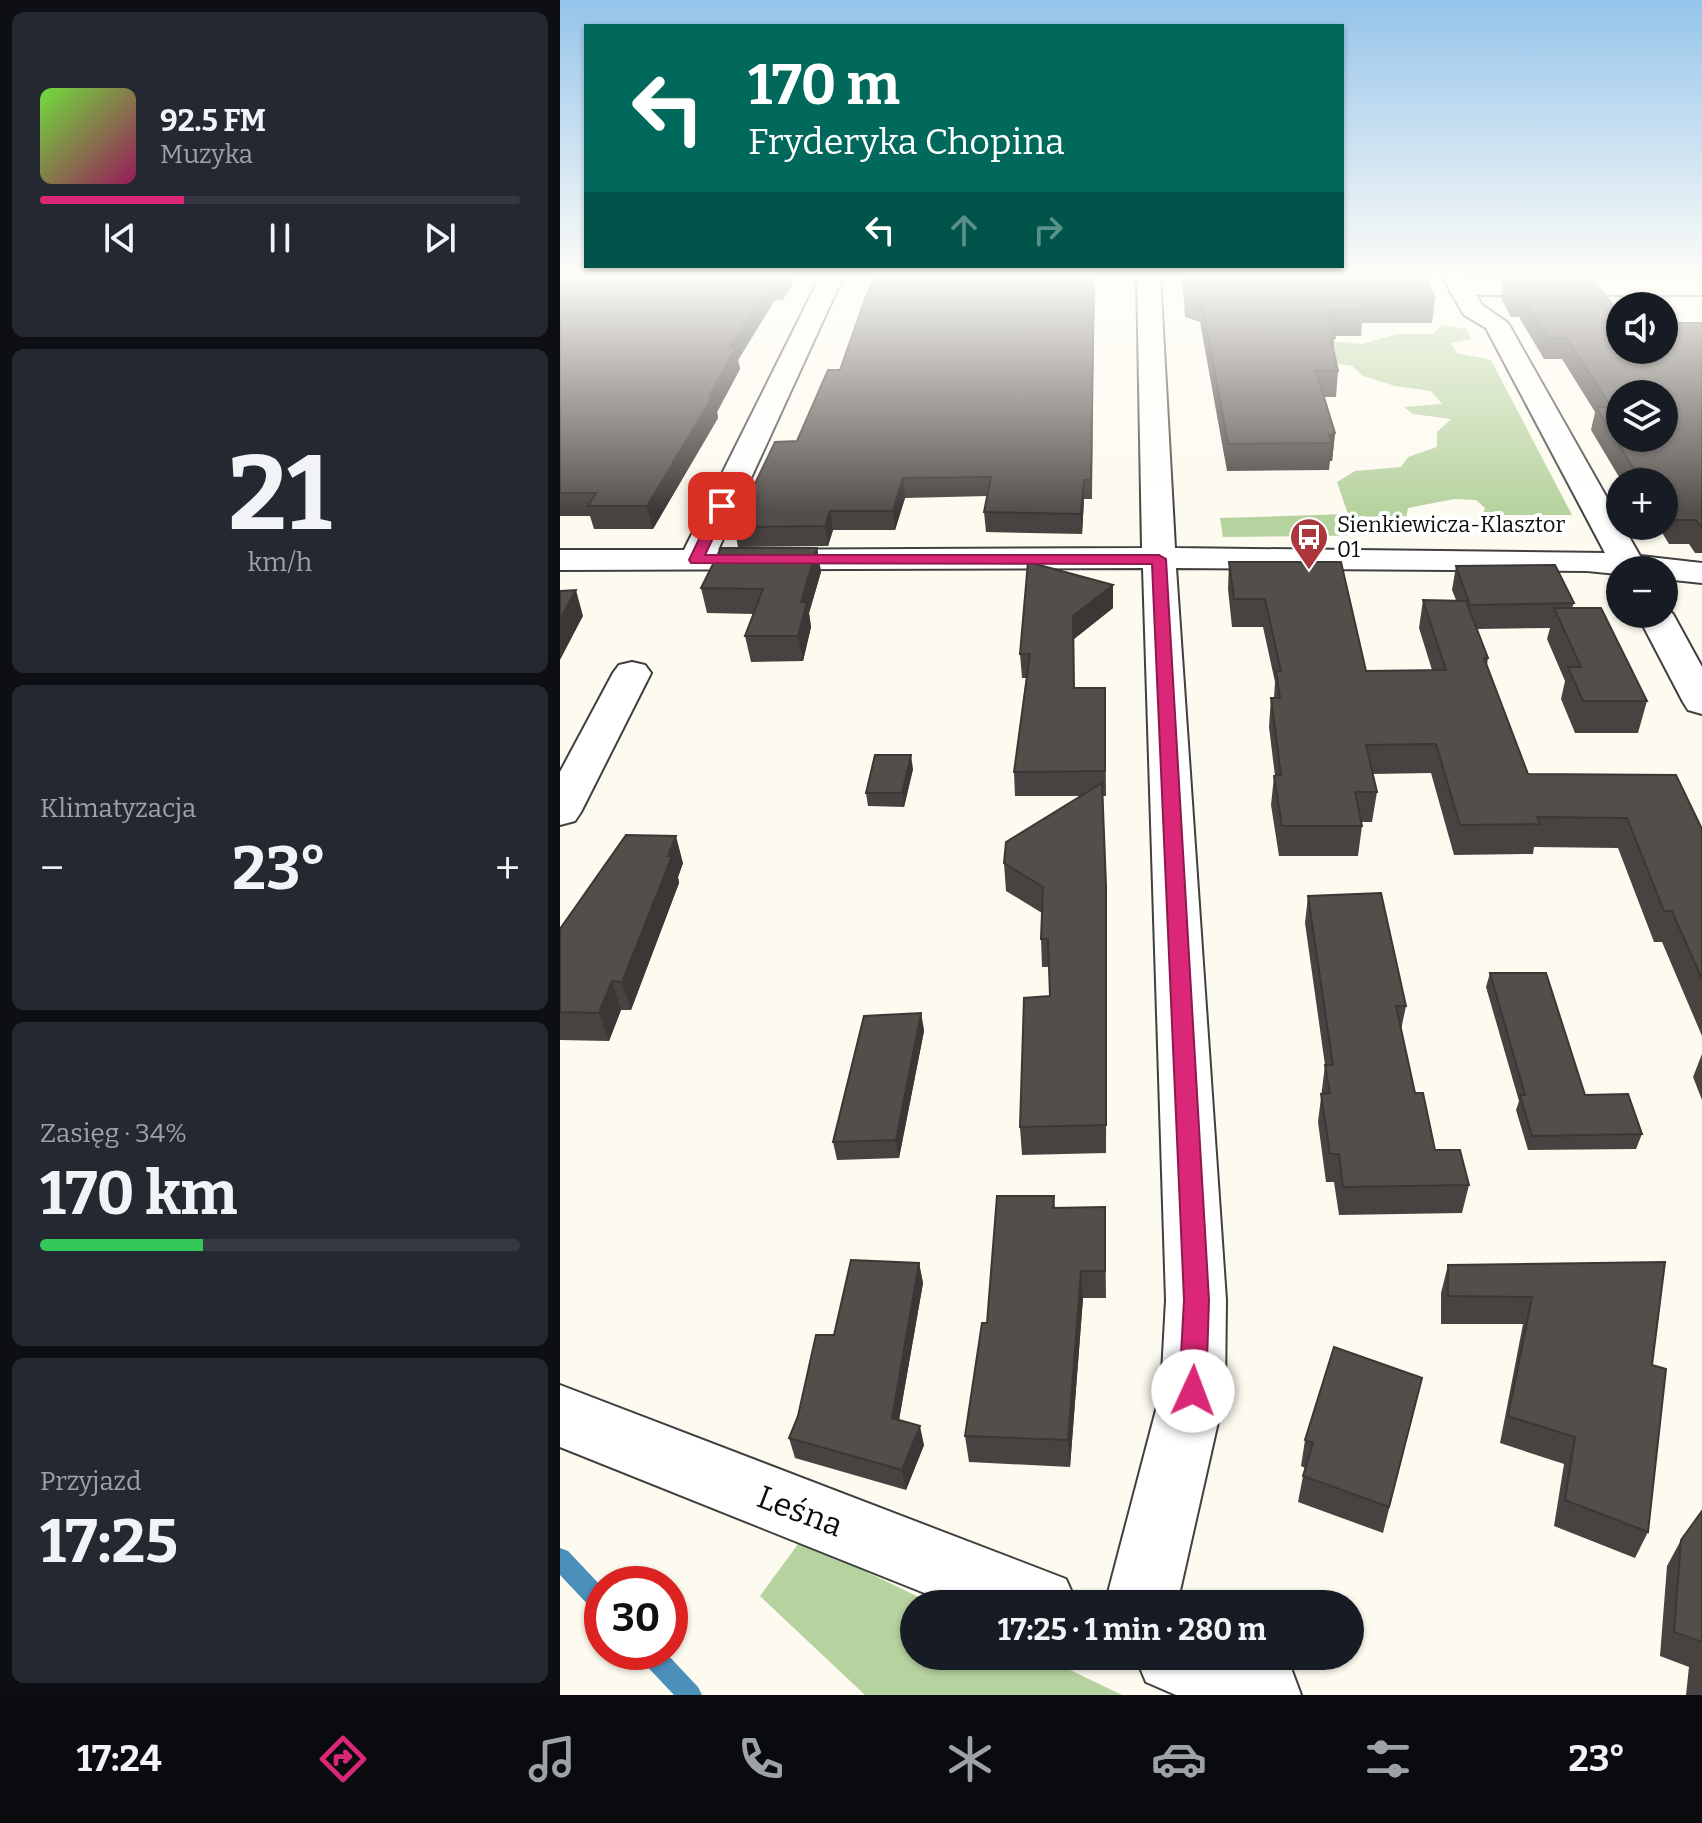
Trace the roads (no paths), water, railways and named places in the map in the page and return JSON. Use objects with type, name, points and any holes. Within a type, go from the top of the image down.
[{"type":"street","points":[[696,560],[794,354]]},
{"type":"street","points":[[1144,1590],[1193,1391],[1196,1300],[1152,354]]},
{"type":"street","points":[[1513,354],[1624,556]]},
{"type":"street","points":[[560,560],[1300,558],[1606,566]]},
{"type":"street","points":[[1678,571],[1702,573]]},
{"type":"street","points":[[1662,628],[1702,702]]},
{"type":"street","points":[[560,812],[632,673]]},
{"type":"street","name":"Leśna","points":[[560,1416],[1005,1590]]},
{"type":"street","points":[[1205,1670],[1264,1695]]},
{"type":"waterway","points":[[560,1559],[584,1584]]},
{"type":"waterway","points":[[666,1670],[690,1695]]},
{"type":"place","name":"Sienkiewicza-Klasztor 01","points":[[1309,571]]}]
